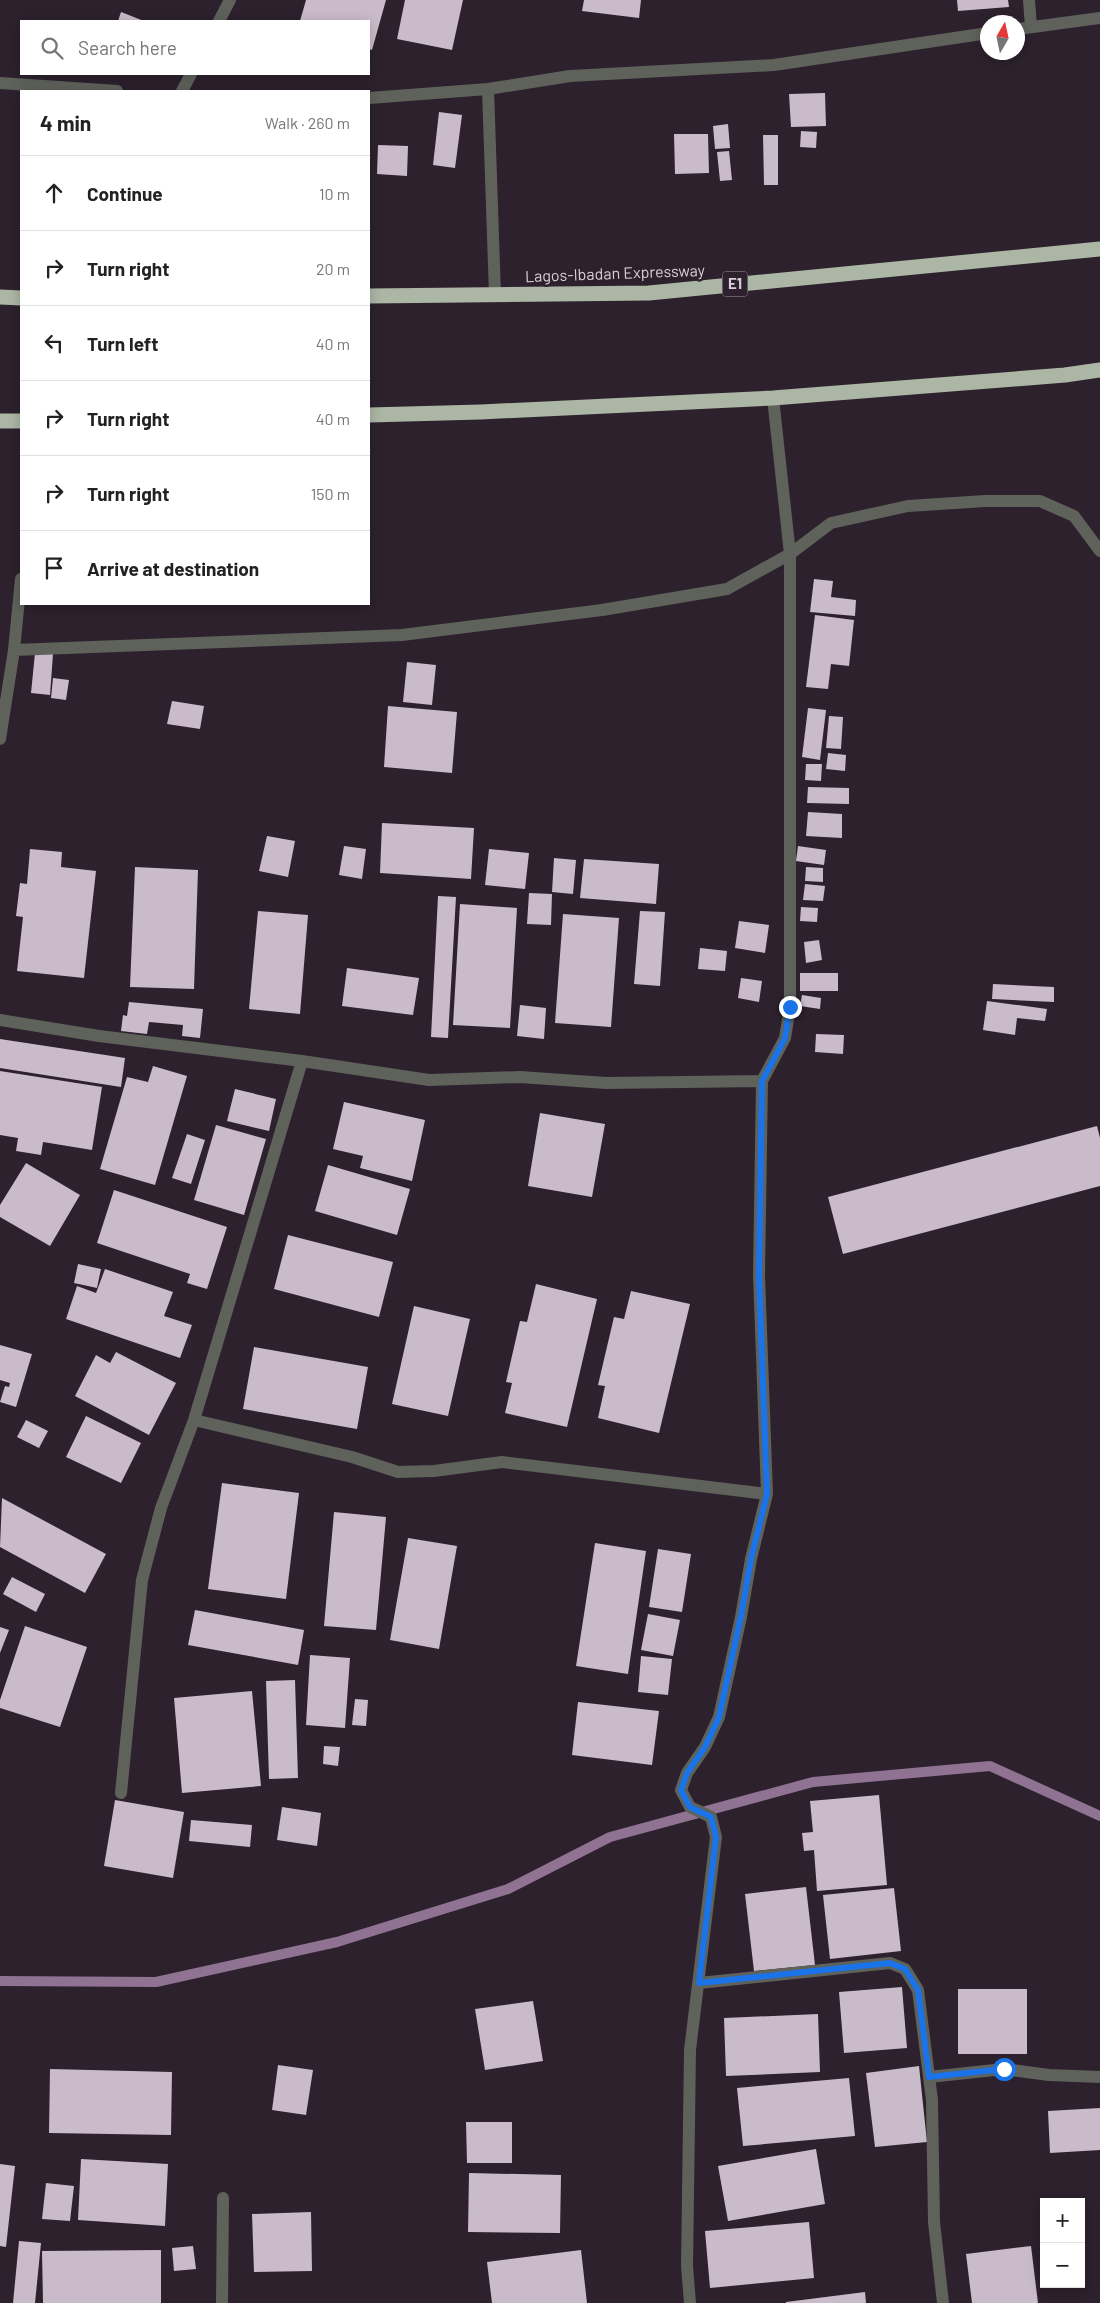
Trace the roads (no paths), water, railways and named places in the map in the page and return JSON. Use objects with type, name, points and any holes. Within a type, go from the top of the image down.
[{"type":"highway","name":"Lagos-Ibadan Expressway","points":[[370,296],[649,293],[1100,249]]},
{"type":"highway","points":[[0,298],[20,298]]},
{"type":"highway","points":[[370,415],[491,412],[773,398],[1065,375],[1100,370]]},
{"type":"highway","points":[[0,421],[20,421]]},
{"type":"street","points":[[220,20],[230,0]]},
{"type":"street","points":[[1029,0],[1031,27]]},
{"type":"street","points":[[1025,28],[1100,18]]},
{"type":"street","points":[[370,98],[488,89],[570,76],[774,65],[980,34]]},
{"type":"street","points":[[183,90],[191,75]]},
{"type":"street","points":[[0,83],[103,90]]},
{"type":"street","points":[[488,89],[495,295]]},
{"type":"street","points":[[690,2303],[687,2266],[690,2050],[716,1837],[711,1817],[690,1807],[681,1790],[687,1773],[705,1747],[719,1717],[741,1616],[751,1559],[767,1494],[759,1275],[762,1081],[785,1038],[790,1007],[790,554],[773,398]]},
{"type":"street","points":[[14,650],[402,635],[602,610],[727,589],[790,554],[831,523],[908,506],[985,501],[1040,501],[1074,516],[1100,551]]},
{"type":"street","points":[[0,739],[14,650],[20,589]]},
{"type":"street","points":[[0,1020],[99,1036],[302,1061],[429,1080],[520,1077],[606,1082],[762,1081]]},
{"type":"street","points":[[121,1793],[142,1580],[161,1508],[194,1420],[302,1061]]},
{"type":"street","points":[[194,1420],[352,1458],[398,1472],[434,1471],[502,1462],[767,1494]]},
{"type":"street","points":[[699,1983],[890,1963],[905,1969],[918,1990],[932,2100],[934,2222],[943,2303]]},
{"type":"street","points":[[929,2077],[1004,2069],[1049,2075],[1100,2077]]},
{"type":"street","points":[[222,2303],[223,2198]]},
{"type":"waterway","points":[[0,1981],[156,1982],[337,1942],[508,1889],[610,1837],[813,1782],[990,1766],[1100,1816]]}]
